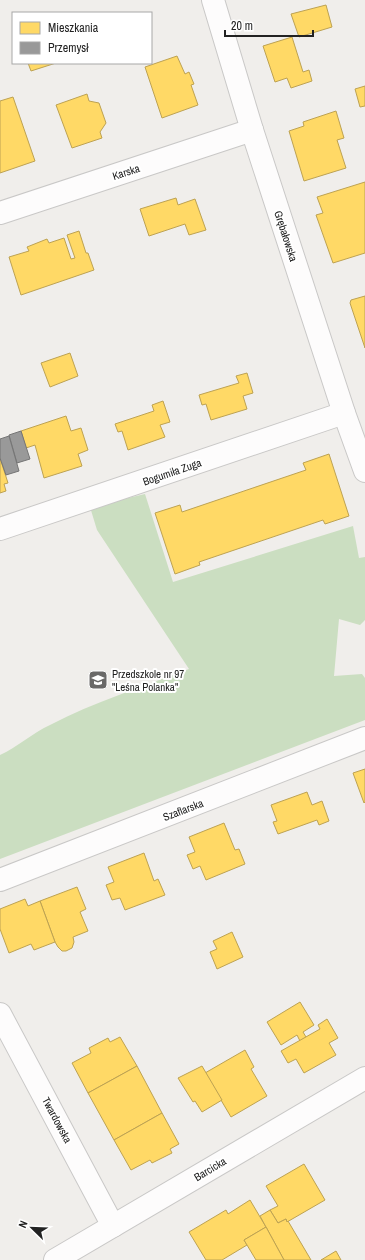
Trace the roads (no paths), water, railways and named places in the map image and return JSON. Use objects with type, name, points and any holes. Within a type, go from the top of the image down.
[{"type":"street","name":"Grębałowska","points":[[213,0],[252,130],[344,413],[365,471]]},
{"type":"street","name":"Karska","points":[[0,213],[252,130]]},
{"type":"street","name":"Bogumiła Zuga","points":[[0,529],[344,413]]},
{"type":"street","name":"Szaflarska","points":[[0,880],[365,738]]},
{"type":"street","name":"Twardowska","points":[[0,1014],[113,1226]]},
{"type":"street","name":"Barcicka","points":[[55,1260],[365,1078]]},
{"type":"place","name":"Przedszkole nr 97 \"Leśna Polanka\"","points":[[98,680]]}]
